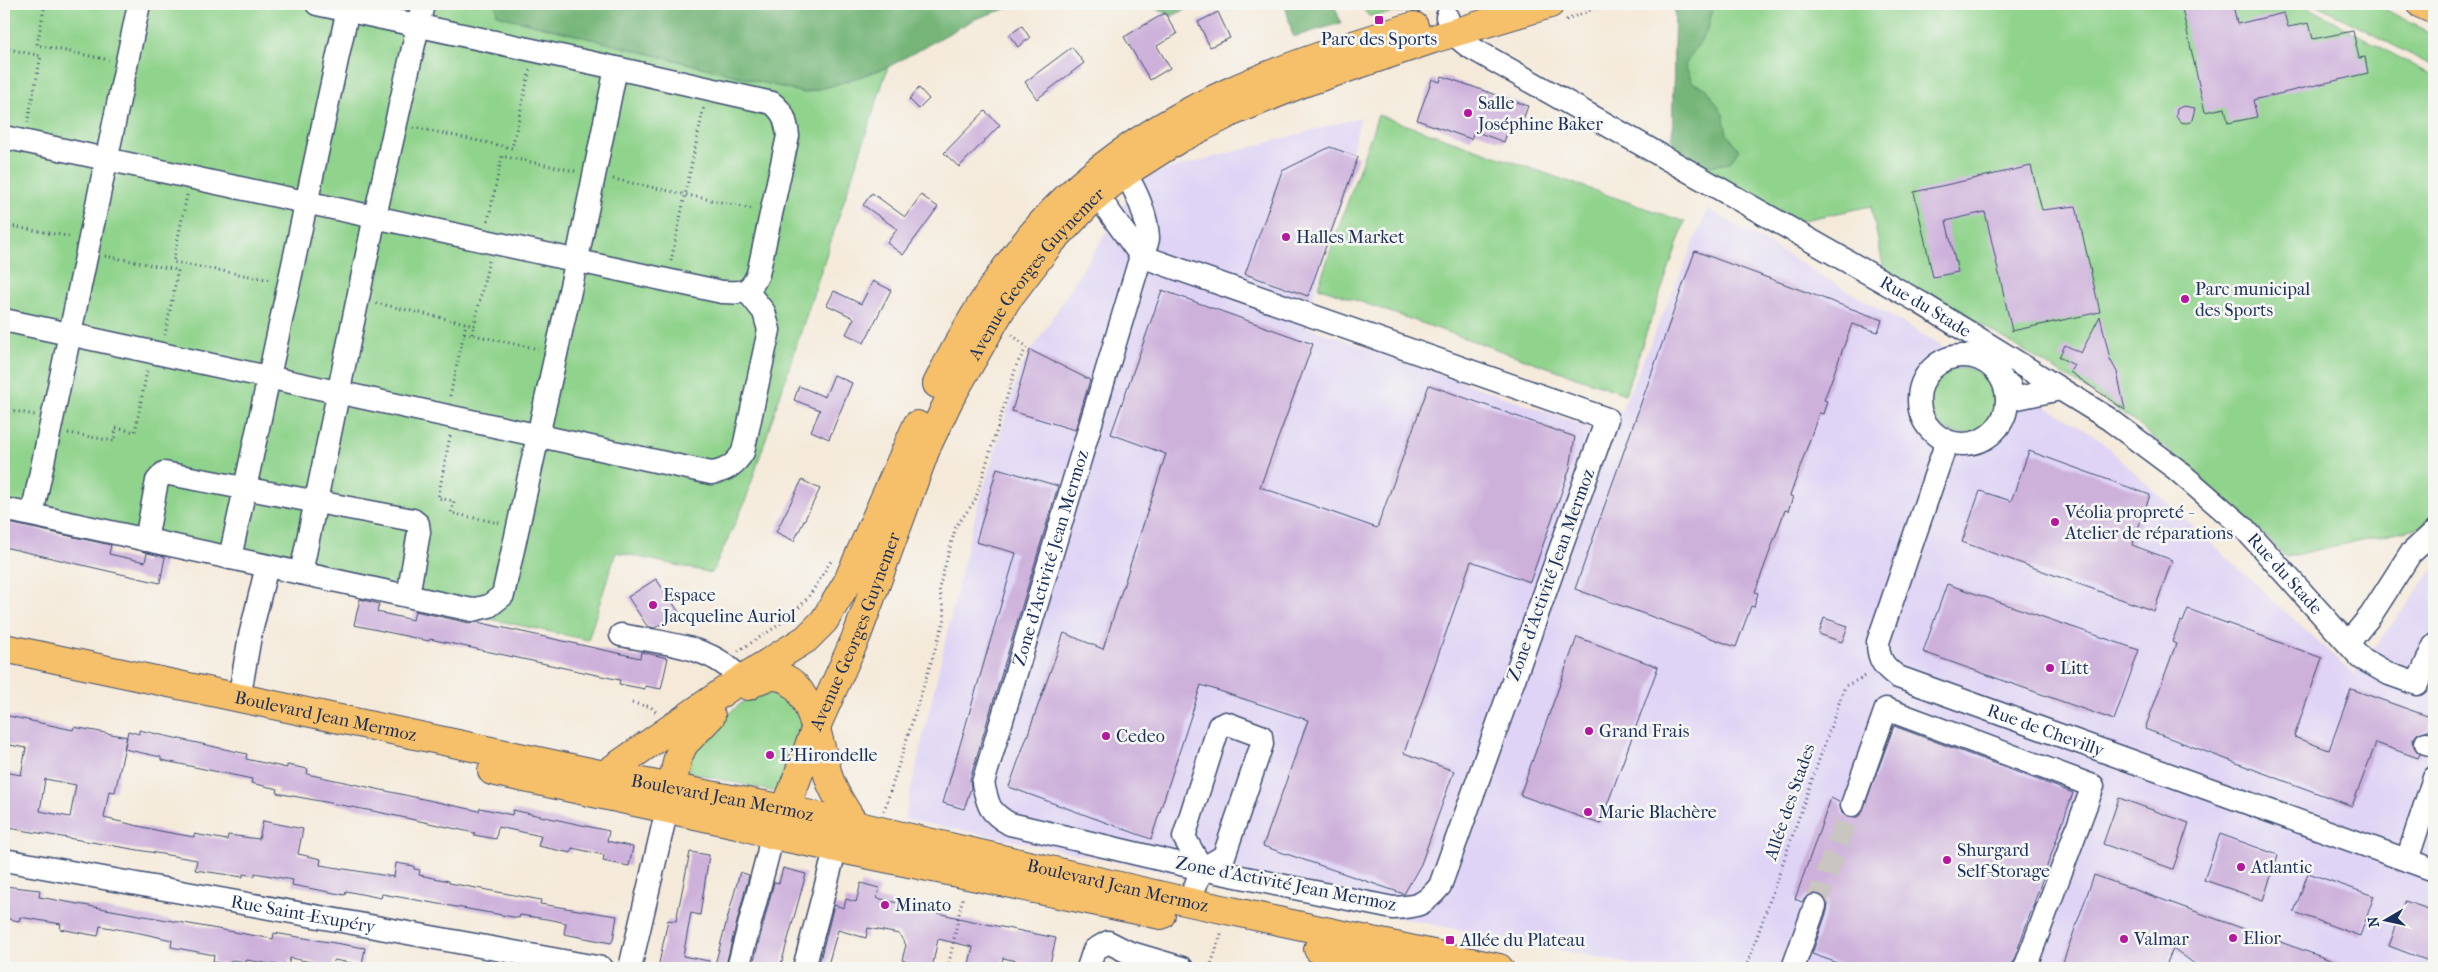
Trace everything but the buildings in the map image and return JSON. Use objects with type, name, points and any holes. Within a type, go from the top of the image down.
[{"type":"main road","name":"Avenue Georges Guynemer","points":[[777,822],[816,727],[857,635],[927,446],[948,400],[1006,301],[1051,242],[1097,195],[1126,173],[1177,140],[1262,99],[1450,25],[1486,4]]},
{"type":"main road","points":[[1126,173],[1138,150],[1172,129],[1204,102],[1340,48],[1450,25],[1516,4]]},
{"type":"main road","name":"Avenue Georges Guynemer","points":[[1450,25],[1550,4]]},
{"type":"main road","points":[[2421,4],[2434,10]]},
{"type":"main road","name":"Avenue Georges Guynemer","points":[[604,775],[737,681],[806,639],[824,621],[838,601],[922,414],[960,338],[1003,272],[1032,235],[1065,199],[1102,168],[1204,102]]},
{"type":"main road","points":[[1065,199],[1097,195]]},
{"type":"main road","name":"Boulevard Jean Mermoz","points":[[4,648],[604,775],[737,824],[777,822],[867,828],[1189,902],[1499,968]]},
{"type":"main road","name":"Boulevard Jean Mermoz","points":[[4,666],[669,798],[777,822],[836,847],[1409,968]]},
{"type":"main road","points":[[669,798],[684,744],[737,681],[773,676],[787,678],[800,691],[816,727],[830,781],[867,828]]},
{"type":"street","points":[[32,515],[140,4]]},
{"type":"street","points":[[13,139],[577,259],[722,292],[738,293],[747,290],[753,285],[758,274],[788,136],[781,109],[772,102],[418,26],[348,7],[316,4]]},
{"type":"street","points":[[301,573],[375,216],[423,4]]},
{"type":"street","points":[[230,558],[348,7]]},
{"type":"street","name":"Rue du Stade","points":[[1450,25],[1468,46],[1964,328],[2109,419],[2152,451],[2244,528],[2354,650],[2389,674],[2417,684],[2434,646]]},
{"type":"street","points":[[4,509],[472,610],[480,610],[496,602],[503,595],[577,259],[616,68]]},
{"type":"street","name":"Zone d'Activité Jean Mermoz","points":[[1126,173],[1146,223],[1148,240],[1141,256],[983,783],[986,799],[994,815],[1010,824],[1202,869],[1393,908],[1414,907],[1428,900],[1440,886],[1607,419],[1141,256]]},
{"type":"street","points":[[1097,195],[1141,256]]},
{"type":"street","points":[[4,320],[268,379],[711,473],[729,468],[743,452],[769,330],[764,312],[747,290]]},
{"type":"street","points":[[1947,358],[1964,328]]},
{"type":"street","points":[[2008,400],[2006,386],[1999,373],[1989,363],[1976,356],[1961,355],[1947,358],[1936,364],[1926,374],[1918,399],[1920,412],[1926,424],[1935,434],[1946,441],[1968,444],[1988,437],[2003,421],[2008,400],[2013,360]]},
{"type":"street","points":[[2008,400],[2060,389]]},
{"type":"street","points":[[1852,805],[1886,709],[1891,672],[1878,656],[1878,642],[1946,441]]},
{"type":"street","points":[[146,540],[157,482],[164,473],[413,520],[418,524],[419,532],[408,596]]},
{"type":"street","points":[[2354,650],[2371,615],[2410,554],[2434,532]]},
{"type":"street","points":[[239,698],[250,636],[267,566]]},
{"type":"street","points":[[621,636],[696,651],[737,681]]},
{"type":"street","name":"Rue de Chevilly","points":[[1891,672],[2434,870]]},
{"type":"street","points":[[1886,709],[2093,786],[2025,968]]},
{"type":"street","points":[[1189,902],[1202,869],[1224,856],[1262,744],[1261,736],[1226,723],[1219,726],[1184,837],[1202,869]]},
{"type":"street","points":[[2407,860],[2434,778]]},
{"type":"street","points":[[630,968],[669,798]]},
{"type":"street","points":[[738,968],[777,822]]},
{"type":"street","points":[[804,968],[836,847]]},
{"type":"street","name":"Rue Saint-Exupéry","points":[[4,860],[602,968]]},
{"type":"street","points":[[1794,968],[1815,906]]},
{"type":"street","points":[[1088,968],[1094,950],[1108,942],[1128,952],[1182,968]]},
{"type":"path","points":[[35,55],[45,4]]},
{"type":"path","points":[[37,45],[127,63]]},
{"type":"path","points":[[4,185],[13,139],[43,47]]},
{"type":"path","points":[[4,48],[41,56]]},
{"type":"path","points":[[510,157],[534,50]]},
{"type":"path","points":[[667,279],[707,88]]},
{"type":"path","points":[[396,124],[512,148]]},
{"type":"path","points":[[502,156],[504,147]]},
{"type":"path","points":[[171,268],[190,177]]},
{"type":"path","points":[[4,225],[178,270]]},
{"type":"path","points":[[472,334],[493,242]]},
{"type":"path","points":[[173,262],[289,284]]},
{"type":"path","points":[[4,408],[114,442],[116,428],[136,432],[180,263]]},
{"type":"path","points":[[358,299],[474,325]]},
{"type":"path","points":[[466,323],[438,498],[454,502],[451,513],[518,528]]},
{"type":"path","points":[[867,828],[945,618],[939,588],[956,526],[975,501],[1017,364],[1027,347],[1006,330]]},
{"type":"path","points":[[464,333],[556,353]]},
{"type":"path","points":[[737,681],[788,619],[805,602],[832,559]]},
{"type":"path","name":"Allée des Stades","points":[[1746,968],[1845,686],[1891,672]]},
{"type":"path","points":[[632,703],[651,707],[658,714]]},
{"type":"path","points":[[948,968],[967,876]]},
{"type":"path","points":[[1210,968],[1222,928]]},
{"type":"shaded area","points":[[1361,117],[1305,326],[1611,435],[1708,209],[2093,434],[2354,675],[2434,568],[2434,968],[1650,968],[904,819],[971,530],[1020,369],[1141,177]]},
{"type":"green space","points":[[4,4],[496,4],[497,15],[804,93],[888,67],[745,502],[712,573],[616,552],[588,640],[290,576],[254,577],[251,570],[4,513]]},
{"type":"green space","points":[[496,4],[1020,4],[975,19],[888,67],[804,93],[497,15]]},
{"type":"green space","points":[[1152,4],[1230,4],[1231,9],[1191,7],[1172,16],[1150,6]]},
{"type":"green space","points":[[1285,4],[1334,4],[1341,23],[1293,37]]},
{"type":"green space","points":[[1359,4],[1433,4],[1408,11],[1369,16]]},
{"type":"green space","name":"Parc municipal des Sports","points":[[1675,4],[2303,4],[2434,77],[2434,524],[2286,557],[2243,515],[2133,420],[2090,391],[1987,328],[1884,270],[1871,206],[1799,221],[1672,151]]},
{"type":"green space","points":[[1675,4],[1714,4],[1708,29],[1685,65],[1692,82],[1707,89],[1723,114],[1727,134],[1739,150],[1729,163],[1702,167],[1672,151]]},
{"type":"green space","points":[[2316,4],[2375,4],[2434,35],[2434,67]]},
{"type":"green space","points":[[1378,115],[1685,222],[1625,394],[1318,287]]},
{"type":"green space","points":[[1968,368],[1986,377],[1993,388],[1995,401],[1993,414],[1986,425],[1975,432],[1956,434],[1938,425],[1931,414],[1929,395],[1938,377],[1949,370]]},
{"type":"green space","points":[[784,689],[801,712],[802,732],[793,767],[782,786],[776,792],[688,772],[693,744],[757,690]]},
{"type":"tunnel","points":[[1815,906],[1852,805]]},
{"type":"place","name":"Parc des Sports","points":[[1379,20]]},
{"type":"place","name":"Salle Joséphine Baker","points":[[1468,113]]},
{"type":"place","name":"Halles Market","points":[[1286,237]]},
{"type":"place","name":"Parc municipal des Sports","points":[[2185,299]]},
{"type":"place","name":"Véolia propreté - Atelier de réparations","points":[[2055,522]]},
{"type":"place","name":"Espace Jacqueline Auriol","points":[[653,605]]},
{"type":"place","name":"Litt","points":[[2050,668]]},
{"type":"place","name":"Grand Frais","points":[[1589,731]]},
{"type":"place","name":"Cedeo","points":[[1106,736]]},
{"type":"place","name":"L'Hirondelle","points":[[770,755]]},
{"type":"place","name":"Marie Blachère","points":[[1588,812]]},
{"type":"place","name":"Shurgard Self-Storage","points":[[1947,860]]},
{"type":"place","name":"Atlantic","points":[[2241,867]]},
{"type":"place","name":"Minato","points":[[885,905]]},
{"type":"place","name":"Elior","points":[[2233,938]]},
{"type":"place","name":"Valmar","points":[[2124,939]]},
{"type":"place","name":"Allée du Plateau","points":[[1450,940]]}]
